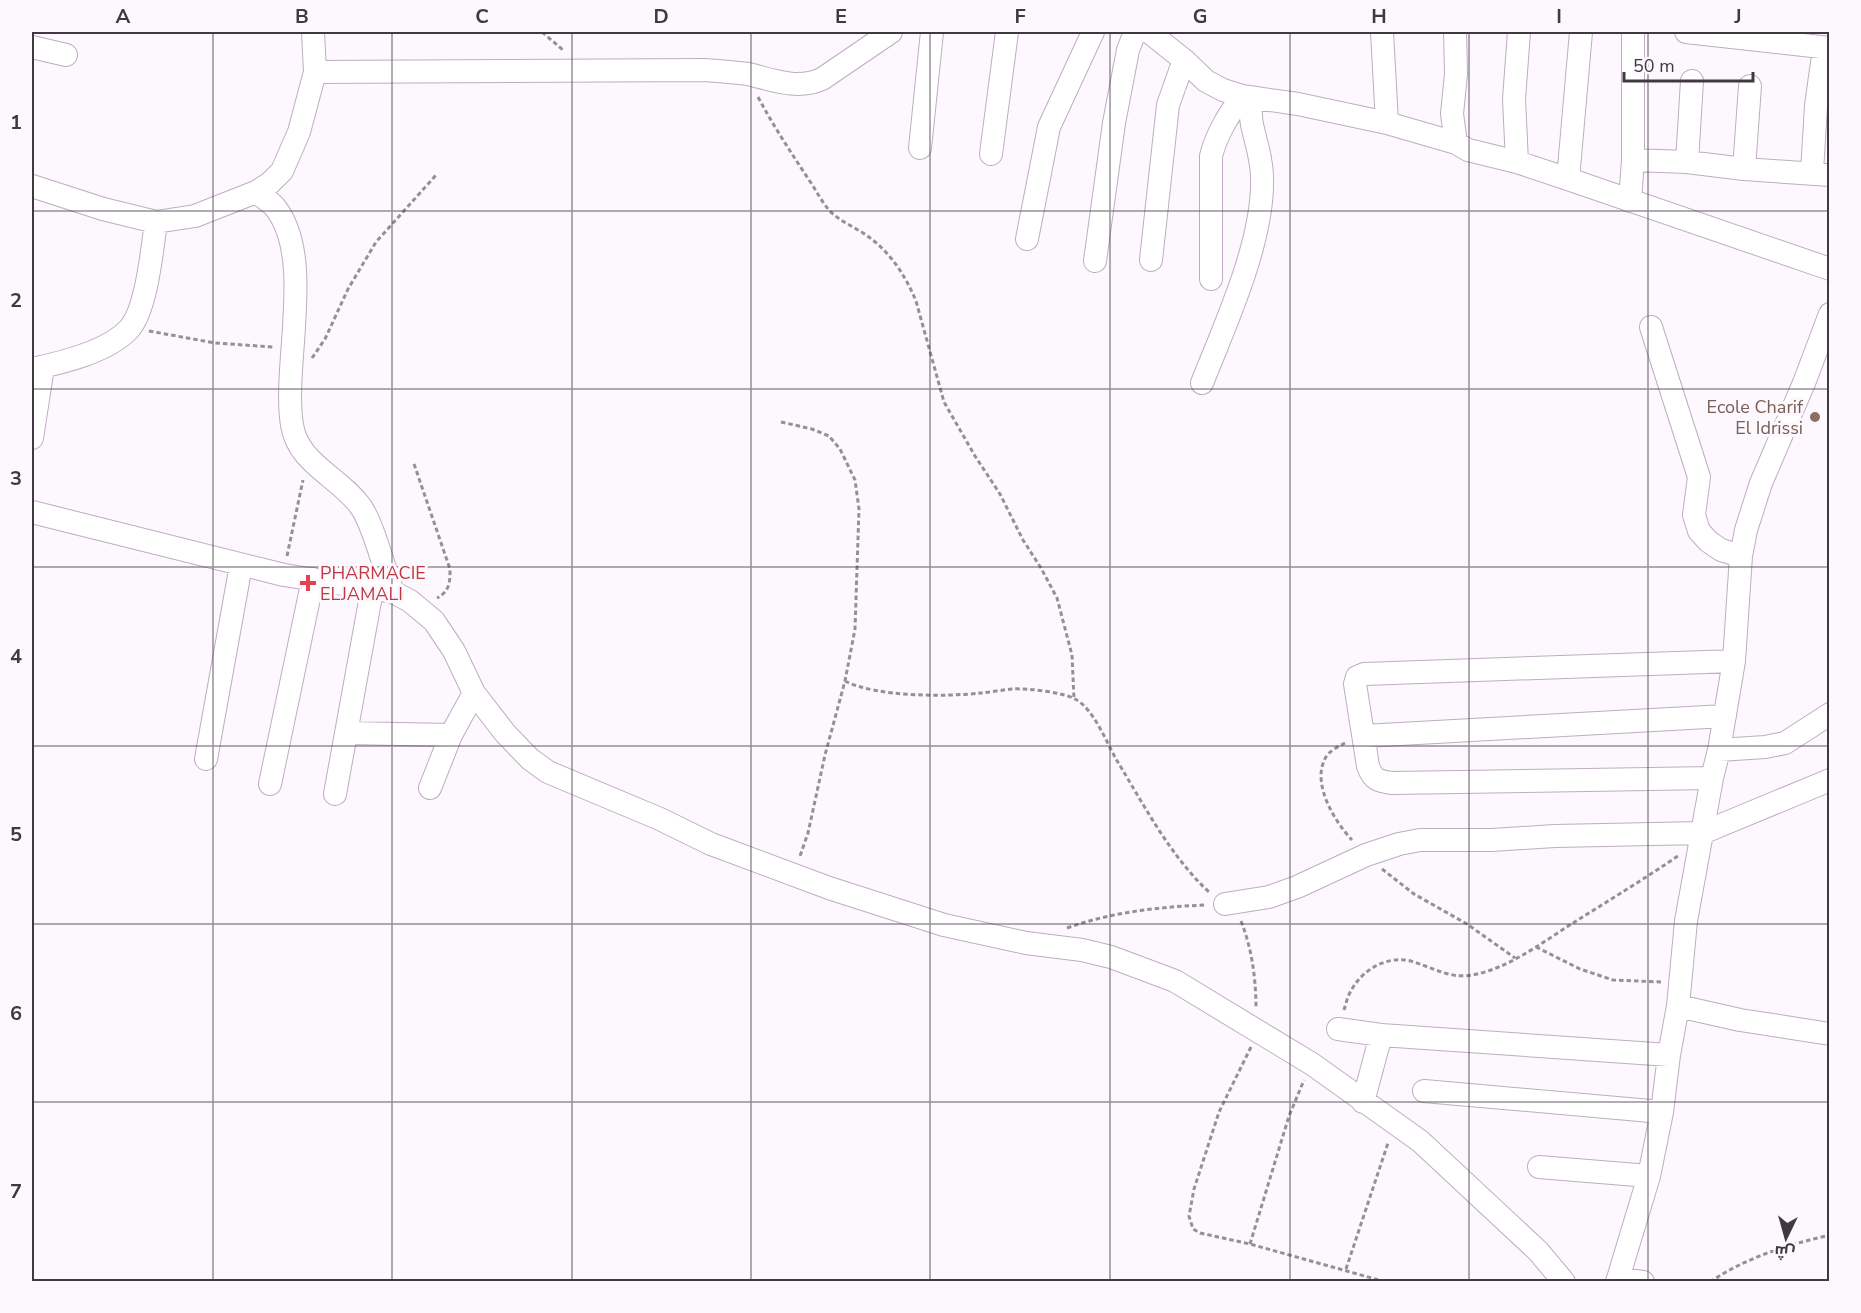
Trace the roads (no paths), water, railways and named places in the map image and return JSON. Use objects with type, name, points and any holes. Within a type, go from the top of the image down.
[{"type":"street","points":[[32,186],[103,209],[156,222],[195,216],[256,192],[282,171],[299,132],[315,72],[313,32]]},
{"type":"street","points":[[315,72],[705,70],[745,74],[797,86],[810,85],[822,79],[891,32]]},
{"type":"street","points":[[920,148],[932,32]]},
{"type":"street","points":[[991,154],[1006,32]]},
{"type":"street","points":[[1027,239],[1049,127],[1093,32]]},
{"type":"street","points":[[1095,261],[1114,123],[1128,50],[1136,32]]},
{"type":"street","points":[[1149,32],[1206,81],[1223,90],[1246,97],[1298,104],[1386,123],[1456,143],[1468,150],[1568,178],[1830,269]]},
{"type":"street","points":[[1382,32],[1386,123]]},
{"type":"street","points":[[1455,32],[1452,114],[1456,143]]},
{"type":"street","points":[[1517,162],[1514,99],[1519,32]]},
{"type":"street","points":[[1568,178],[1581,32]]},
{"type":"street","points":[[1630,201],[1633,160],[1634,32]]},
{"type":"street","points":[[1633,160],[1821,173],[1815,106],[1827,48],[1686,32]]},
{"type":"street","points":[[32,46],[66,55]]},
{"type":"street","points":[[1151,260],[1168,105],[1184,60]]},
{"type":"street","points":[[1687,162],[1692,81]]},
{"type":"street","points":[[1744,169],[1750,86]]},
{"type":"street","points":[[1210,279],[1211,156],[1216,137],[1224,121],[1246,97]]},
{"type":"street","points":[[1202,383],[1236,296],[1258,225],[1263,180],[1261,153],[1252,127],[1246,97]]},
{"type":"street","points":[[256,192],[273,205],[285,225],[292,251],[296,295],[289,407],[296,442],[308,458],[352,495],[363,509],[383,591],[346,733],[335,794]]},
{"type":"street","points":[[32,438],[38,368],[117,340],[130,328],[137,316],[143,296],[156,222]]},
{"type":"street","points":[[1643,1281],[1617,1280],[1648,1176],[1662,1112],[1678,1006],[1686,921],[1734,661],[1741,556],[1746,530],[1761,483],[1804,383],[1830,314]]},
{"type":"street","points":[[1651,327],[1699,477],[1694,515],[1699,531],[1721,550],[1741,556]]},
{"type":"street","points":[[32,513],[284,575],[383,591],[419,607],[434,621],[454,651],[474,693],[505,733],[530,759],[570,783],[605,795],[711,844],[829,888],[944,925],[1026,943],[1082,950],[1148,969],[1185,986],[1312,1064],[1420,1141],[1538,1251],[1564,1281]]},
{"type":"street","points":[[206,759],[241,565]]},
{"type":"street","points":[[270,784],[313,579]]},
{"type":"street","points":[[1712,778],[1392,783],[1377,781],[1371,776],[1355,684],[1357,677],[1364,674],[1734,661]]},
{"type":"street","points":[[430,788],[451,735],[474,693]]},
{"type":"street","points":[[1719,750],[1765,747],[1785,743],[1830,714]]},
{"type":"street","points":[[1364,736],[1725,716]]},
{"type":"street","points":[[346,733],[451,735]]},
{"type":"street","points":[[1225,904],[1269,897],[1298,887],[1366,855],[1420,840],[1492,840],[1555,836],[1702,837],[1830,780]]},
{"type":"street","points":[[1678,1006],[1740,1020],[1830,1034]]},
{"type":"street","points":[[1338,1029],[1381,1035],[1669,1055]]},
{"type":"street","points":[[1363,1102],[1381,1035]]},
{"type":"street","points":[[1424,1091],[1662,1112]]},
{"type":"street","points":[[1539,1167],[1648,1176]]},
{"type":"place","name":"Ecole Charif El Idrissi","points":[[1815,417]]},
{"type":"place","name":"PHARMACIE ELJAMALI","points":[[308,583]]}]
